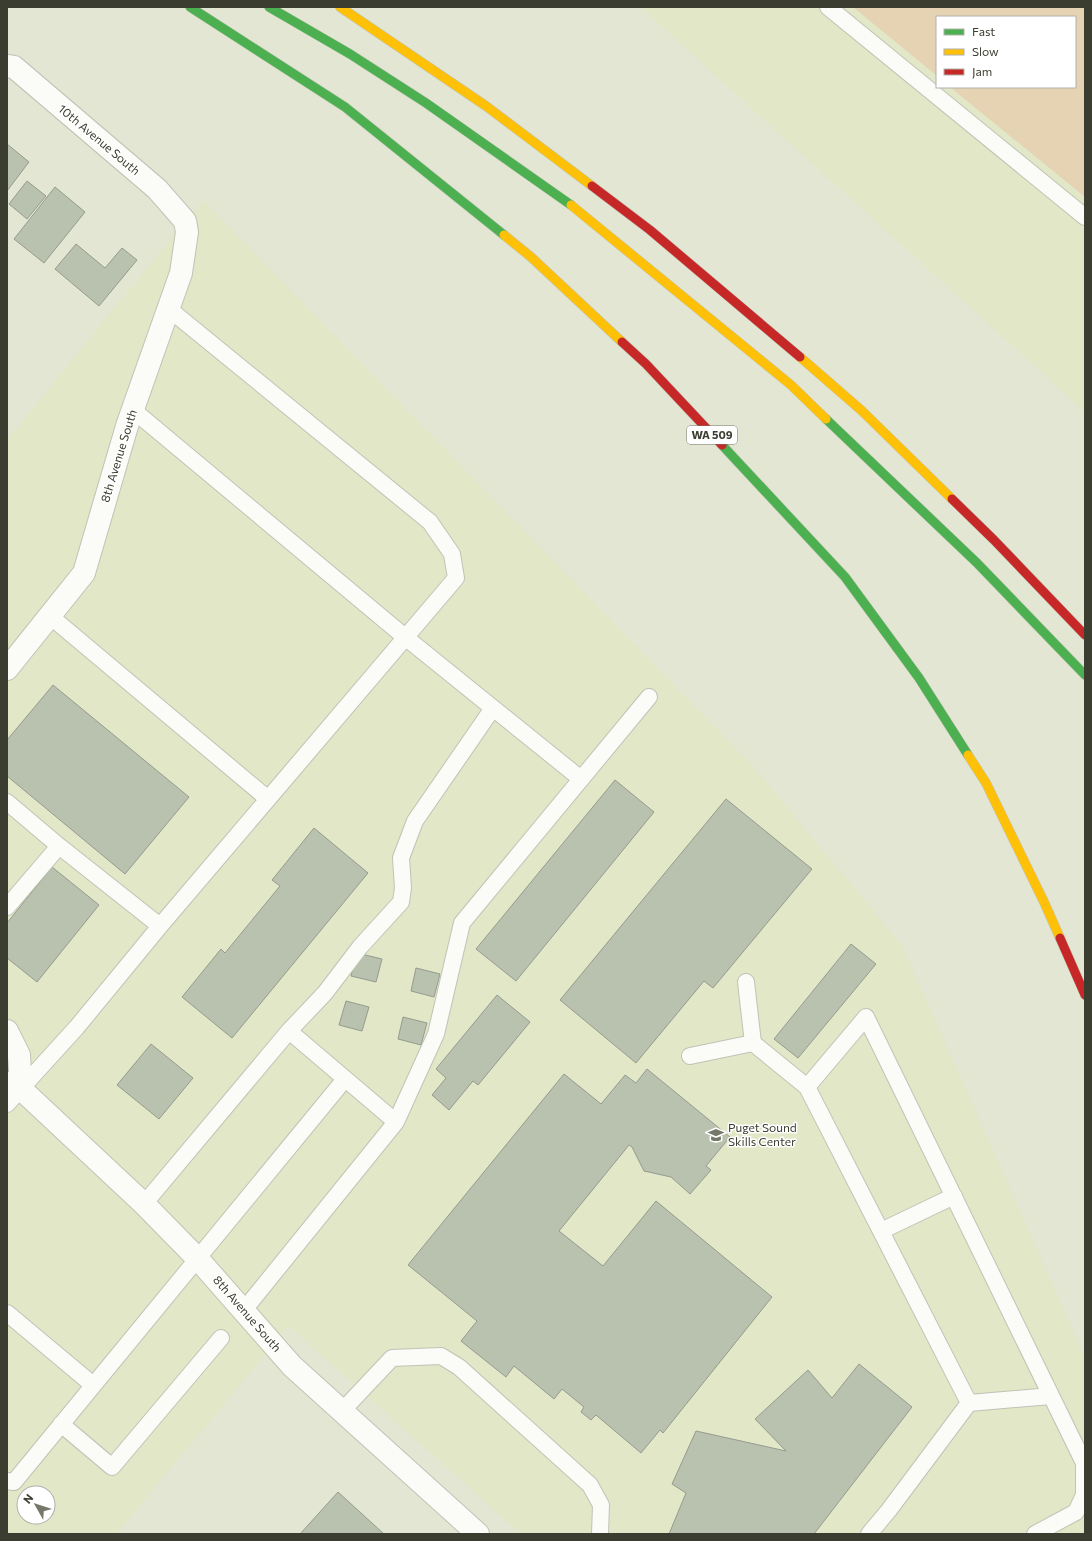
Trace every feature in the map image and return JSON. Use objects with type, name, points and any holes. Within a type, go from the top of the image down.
[{"type":"highway","name":"WA 509","points":[[190,7],[345,107],[531,257],[646,364],[844,577],[919,678],[986,783],[1044,902],[1085,995]]},
{"type":"highway","points":[[269,7],[350,54],[426,103],[574,207],[791,385],[977,563],[1085,675]]},
{"type":"highway","points":[[340,7],[486,106],[650,230],[720,288],[866,415],[994,540],[1085,635]]},
{"type":"street","name":"10th Avenue South","points":[[7,66],[14,68],[157,189],[185,222]]},
{"type":"street","name":"8th Avenue South","points":[[7,669],[84,573],[133,410],[181,273],[187,232],[185,222]]},
{"type":"street","points":[[7,1031],[19,1055],[12,1092]]},
{"type":"street","name":"8th Avenue South","points":[[12,1092],[144,1204],[198,1259],[292,1366],[478,1534]]},
{"type":"lane","points":[[828,7],[1085,217]]},
{"type":"lane","points":[[12,1092],[77,1027],[160,926],[456,578],[452,554],[430,522],[169,309]]},
{"type":"lane","points":[[133,410],[405,637],[581,779]]},
{"type":"lane","points":[[50,616],[268,799]]},
{"type":"lane","points":[[244,1310],[396,1122],[436,1034],[462,923],[649,697]]},
{"type":"lane","points":[[144,1204],[289,1032],[325,993],[360,947],[401,902],[403,888],[401,858],[414,821],[493,708]]},
{"type":"lane","points":[[7,802],[59,846],[160,926]]},
{"type":"lane","points":[[7,907],[59,846]]},
{"type":"lane","points":[[746,982],[753,1043],[807,1087],[969,1403]]},
{"type":"lane","points":[[807,1087],[866,1018],[1084,1463],[1084,1495],[1076,1512],[1035,1534]]},
{"type":"lane","points":[[289,1032],[396,1122]]},
{"type":"lane","points":[[690,1056],[753,1043]]},
{"type":"lane","points":[[7,1482],[14,1482],[345,1079]]},
{"type":"lane","points":[[881,1231],[954,1196]]},
{"type":"lane","points":[[7,1313],[94,1385]]},
{"type":"lane","points":[[61,1424],[112,1468],[221,1338]]},
{"type":"lane","points":[[342,1411],[392,1358],[441,1356],[459,1367],[590,1485],[601,1505],[600,1534]]},
{"type":"lane","points":[[869,1534],[969,1403],[1051,1396]]},
{"type":"shaded area","points":[[640,7],[1085,7],[1085,412]]},
{"type":"shaded area","points":[[853,7],[1085,7],[1085,197],[951,88],[1076,88],[1076,16],[936,16],[936,75]]},
{"type":"shaded area","points":[[204,201],[752,765],[902,945],[1085,1357],[1085,1534],[521,1534],[289,1326],[116,1534],[7,1534],[7,440],[185,221]]},
{"type":"building","points":[[7,144],[29,162],[7,191]]},
{"type":"building","points":[[27,181],[46,196],[27,219],[9,204]]},
{"type":"building","points":[[55,187],[85,212],[44,263],[14,239]]},
{"type":"building","points":[[76,244],[105,268],[122,248],[137,260],[99,306],[55,269]]},
{"type":"building","points":[[53,685],[189,797],[125,874],[7,776],[7,740]]},
{"type":"building","points":[[615,780],[654,812],[516,981],[476,949]]},
{"type":"building","points":[[726,799],[812,869],[713,988],[704,981],[636,1063],[560,1000]]},
{"type":"building","points":[[314,828],[368,873],[232,1038],[182,997],[221,949],[225,953],[280,886],[272,880]]},
{"type":"building","points":[[52,867],[99,905],[37,982],[7,958],[7,923]]},
{"type":"building","points":[[851,944],[876,964],[798,1058],[774,1039]]},
{"type":"building","points":[[357,953],[382,959],[376,982],[351,976]]},
{"type":"building","points":[[416,968],[440,974],[434,997],[411,991]]},
{"type":"building","points":[[497,995],[530,1022],[478,1085],[473,1081],[449,1110],[432,1095],[446,1078],[436,1069]]},
{"type":"building","points":[[346,1001],[369,1007],[362,1031],[339,1025]]},
{"type":"building","points":[[403,1017],[427,1023],[421,1045],[398,1039]]},
{"type":"building","points":[[151,1044],[193,1078],[159,1119],[117,1085]]},
{"type":"building","points":[[647,1069],[730,1137],[706,1166],[711,1170],[690,1194],[671,1177],[644,1171],[632,1147],[629,1145],[559,1231],[603,1266],[656,1201],[772,1297],[663,1433],[660,1430],[641,1453],[596,1415],[591,1420],[581,1412],[584,1407],[562,1389],[554,1399],[514,1366],[506,1377],[461,1341],[477,1321],[408,1265],[564,1074],[601,1104],[625,1075],[636,1083]]},
{"type":"building","points":[[859,1364],[912,1407],[814,1534],[669,1534],[686,1493],[672,1484],[696,1431],[786,1451],[755,1419],[808,1370],[832,1398]]},
{"type":"building","points":[[338,1492],[384,1534],[300,1534]]},
{"type":"traffic: fast","points":[[190,7],[345,107],[504,235]]},
{"type":"traffic: fast","points":[[269,7],[350,54],[426,103],[571,205]]},
{"type":"traffic: fast","points":[[826,419],[977,563],[1085,675]]},
{"type":"traffic: fast","points":[[722,445],[845,577],[919,678],[968,755]]},
{"type":"traffic: slow","points":[[340,7],[486,106],[592,186]]},
{"type":"traffic: slow","points":[[571,205],[791,385],[826,419]]},
{"type":"traffic: slow","points":[[504,235],[531,257],[622,342]]},
{"type":"traffic: slow","points":[[800,357],[861,410],[952,499]]},
{"type":"traffic: slow","points":[[968,755],[986,783],[1060,938]]},
{"type":"traffic: jam","points":[[592,186],[650,230],[800,357]]},
{"type":"traffic: jam","points":[[622,342],[646,364],[722,445]]},
{"type":"traffic: jam","points":[[952,499],[994,540],[1085,635]]},
{"type":"traffic: jam","points":[[1060,938],[1085,995]]},
{"type":"place","name":"Puget Sound Skills Center","points":[[716,1135]]}]
